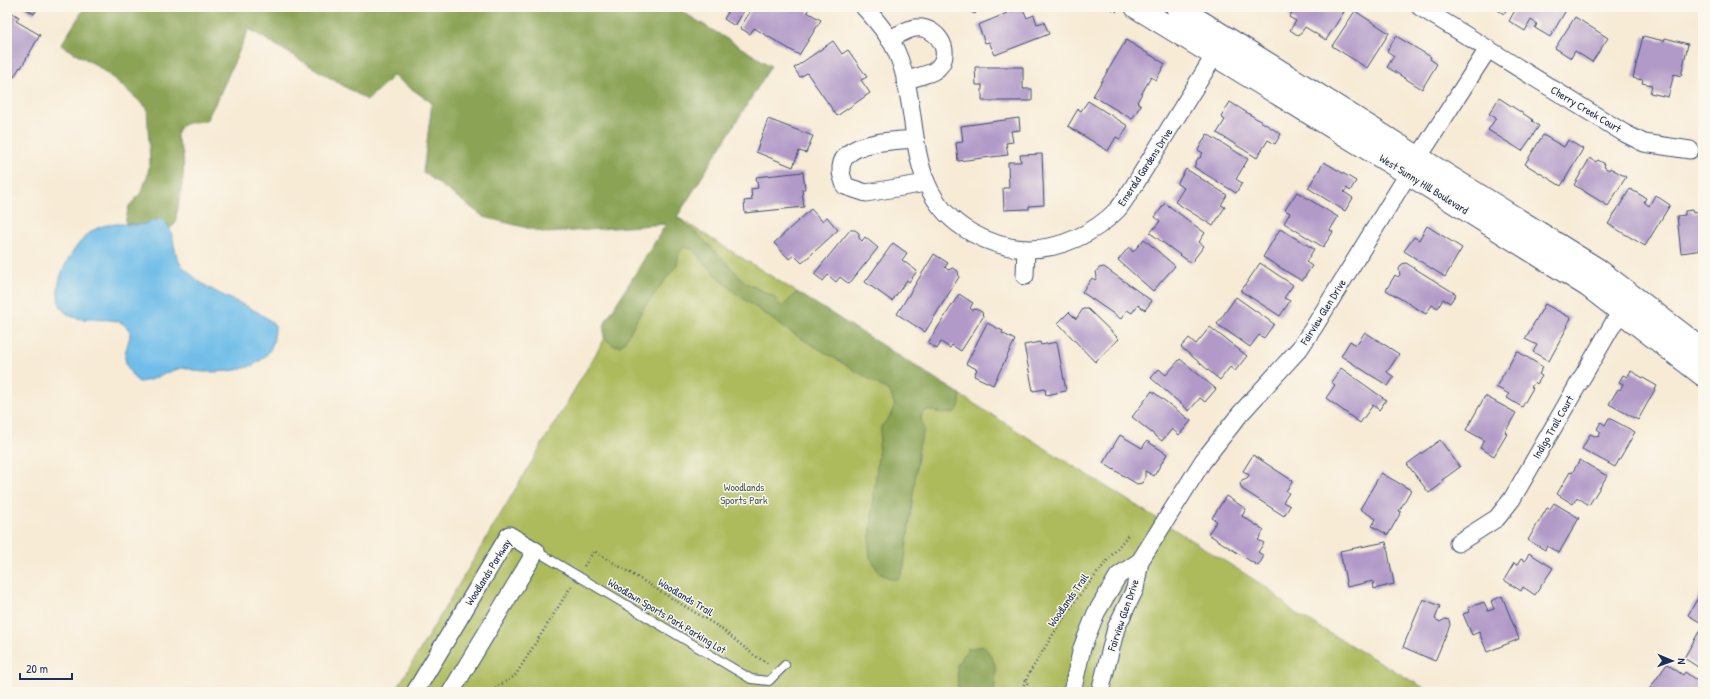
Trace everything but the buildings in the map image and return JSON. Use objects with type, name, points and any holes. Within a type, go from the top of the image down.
[{"type":"street","name":"Emerald Gardens Drive","points":[[864,7],[889,39],[897,53],[911,105],[918,159],[932,196],[959,226],[998,245],[1026,249],[1050,247],[1082,236],[1117,209],[1132,190],[1226,38]]},
{"type":"street","name":"West Sunny Hill Boulevard","points":[[1136,7],[1214,56],[1414,166]]},
{"type":"street","name":"West Sunny Hill Boulevard","points":[[1176,7],[1226,38],[1588,286],[1628,305],[1703,350]]},
{"type":"street","name":"Cherry Creek Court","points":[[1420,7],[1631,136],[1644,142],[1690,150]]},
{"type":"street","points":[[889,39],[914,28],[929,30],[938,36],[944,47],[942,61],[934,71],[905,81]]},
{"type":"street","name":"Fairview Glen Drive","points":[[1100,692],[1116,628],[1135,589],[1140,561],[1202,461],[1240,414],[1296,352],[1314,327],[1488,49]]},
{"type":"street","points":[[915,139],[871,143],[850,152],[844,158],[841,170],[845,186],[866,193],[926,182]]},
{"type":"street","points":[[1026,249],[1026,276]]},
{"type":"street","name":"West Sunny Hill Boulevard","points":[[1628,305],[1703,376]]},
{"type":"street","name":"Indigo Trail Court","points":[[1458,543],[1497,518],[1512,499],[1613,324],[1628,305]]},
{"type":"street","name":"Woodlands Parkway","points":[[415,692],[509,535],[536,551]]},
{"type":"street","points":[[451,692],[536,551]]},
{"type":"street","name":"Fairview Glen Drive","points":[[1072,692],[1082,648],[1096,613],[1118,576],[1140,561]]},
{"type":"lane","name":"Woodlawn Sports Park Parking Lot","points":[[536,551],[751,679],[769,681],[785,665]]},
{"type":"path","name":"Woodlands Trail","points":[[1020,692],[1027,677],[1078,597],[1128,535]]},
{"type":"path","name":"Woodlands Trail","points":[[584,566],[594,551],[720,627],[754,656],[769,664],[785,665]]},
{"type":"path","points":[[493,692],[498,686],[515,676],[573,583]]},
{"type":"path","points":[[1027,677],[1028,692]]},
{"type":"green space","points":[[85,7],[675,7],[771,66],[677,217],[701,237],[746,283],[773,296],[782,307],[797,292],[960,394],[960,403],[955,412],[946,413],[927,410],[922,413],[921,419],[924,430],[919,447],[904,567],[900,578],[891,579],[879,573],[870,557],[869,546],[881,427],[893,411],[894,407],[889,391],[786,329],[734,292],[701,260],[693,249],[684,247],[679,253],[677,265],[645,306],[623,344],[620,346],[613,345],[604,338],[604,326],[607,319],[666,224],[547,233],[484,217],[423,172],[432,103],[393,76],[367,100],[249,29],[206,121],[191,122],[182,126],[177,132],[177,139],[183,155],[184,164],[175,224],[169,229],[167,223],[141,225],[125,223],[129,206],[140,194],[147,178],[150,162],[147,108],[96,65],[61,45]]},
{"type":"green space","name":"Woodlands Sports Park","points":[[677,217],[1269,589],[1295,613],[1431,692],[395,692]]},
{"type":"green space","points":[[984,646],[994,663],[996,678],[994,692],[958,692],[957,665],[968,648]]},
{"type":"water","points":[[161,219],[170,229],[177,256],[184,268],[209,288],[258,312],[275,325],[274,340],[269,351],[262,359],[253,365],[242,369],[204,372],[183,368],[150,380],[139,382],[131,374],[125,358],[130,330],[120,322],[114,320],[76,318],[64,311],[59,301],[58,290],[61,277],[73,251],[82,240],[91,232],[105,225],[140,225]]}]
